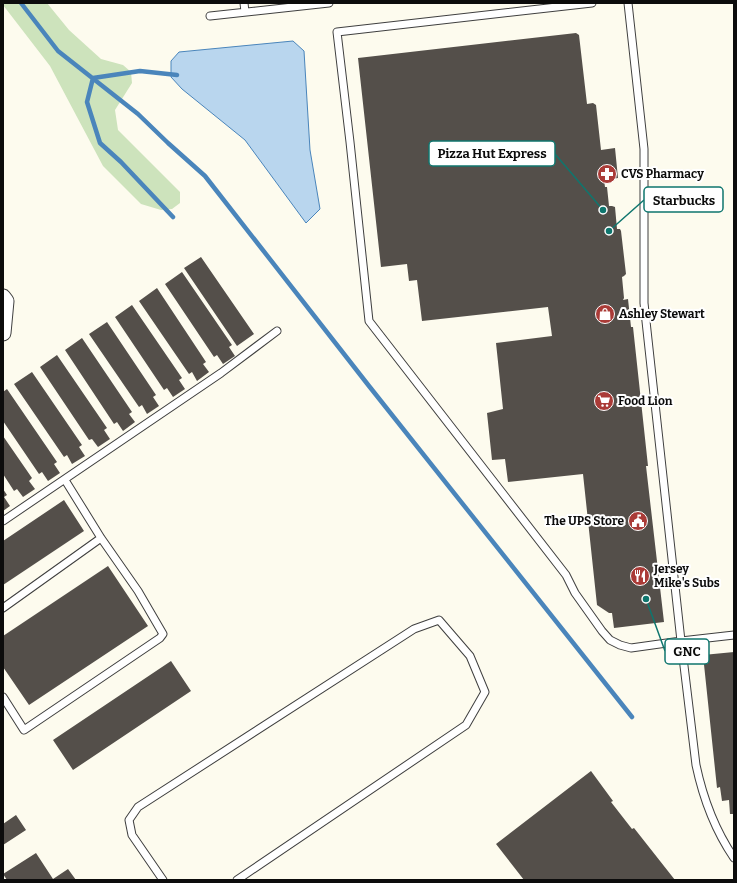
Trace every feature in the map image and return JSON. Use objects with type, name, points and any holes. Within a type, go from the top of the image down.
[{"type":"street","points":[[3,296],[6,300],[3,333]]},
{"type":"lane","points":[[244,3],[244,12]]},
{"type":"lane","points":[[210,16],[329,3]]},
{"type":"lane","points":[[592,3],[337,32],[369,321],[566,575],[575,593],[610,640],[631,648],[734,635]]},
{"type":"lane","points":[[628,3],[644,149],[644,303],[696,765],[707,806],[718,831],[734,858]]},
{"type":"lane","points":[[3,521],[221,373],[277,331]]},
{"type":"lane","points":[[3,697],[24,730],[154,643],[163,634],[138,591],[101,538],[65,480]]},
{"type":"lane","points":[[3,608],[101,538]]},
{"type":"lane","points":[[163,880],[132,835],[129,820],[138,807],[414,629],[439,620],[470,656],[485,692],[466,725],[237,880]]},
{"type":"green space","points":[[3,3],[47,3],[69,30],[101,59],[123,65],[131,72],[132,83],[115,110],[118,130],[180,192],[180,203],[172,209],[161,210],[141,204],[103,166],[50,66]]},
{"type":"water","points":[[293,41],[304,51],[310,150],[320,209],[306,223],[245,140],[182,89],[171,77],[171,61],[179,52]]},
{"type":"building","points":[[576,33],[579,35],[587,104],[593,103],[596,105],[601,150],[615,148],[618,178],[604,180],[605,187],[607,187],[609,206],[615,207],[617,229],[620,229],[621,231],[626,274],[622,277],[623,300],[628,299],[631,327],[633,327],[648,466],[646,466],[664,622],[614,628],[612,613],[609,613],[597,605],[583,474],[508,482],[505,459],[492,460],[487,413],[503,409],[496,343],[552,336],[548,307],[422,321],[417,280],[409,281],[407,264],[381,267],[358,58]]},
{"type":"building","points":[[201,257],[254,334],[237,346],[184,268]]},
{"type":"building","points":[[182,272],[232,345],[229,347],[235,356],[223,364],[217,355],[214,357],[165,284]]},
{"type":"building","points":[[157,288],[206,362],[203,364],[209,372],[197,381],[192,372],[189,374],[139,301]]},
{"type":"building","points":[[132,305],[182,378],[179,380],[185,389],[173,397],[167,388],[164,390],[115,317]]},
{"type":"building","points":[[107,322],[156,395],[153,397],[159,406],[147,414],[142,405],[139,407],[89,334]]},
{"type":"building","points":[[82,338],[132,412],[129,414],[135,422],[123,431],[117,422],[114,424],[65,350]]},
{"type":"building","points":[[57,355],[107,428],[104,430],[110,439],[98,447],[92,439],[89,440],[40,367]]},
{"type":"building","points":[[32,372],[82,445],[79,447],[85,456],[72,464],[67,455],[64,457],[14,384]]},
{"type":"building","points":[[7,389],[57,462],[54,464],[60,473],[48,481],[42,472],[39,474],[3,421],[3,392]]},
{"type":"building","points":[[3,436],[32,478],[29,481],[35,489],[23,497],[17,489],[14,491],[3,474]]},
{"type":"building","points":[[3,489],[7,495],[4,497],[10,506],[3,511]]},
{"type":"building","points":[[64,500],[84,531],[3,585],[3,541]]},
{"type":"building","points":[[108,566],[148,626],[29,705],[3,667],[3,636]]},
{"type":"building","points":[[734,652],[734,814],[730,814],[729,800],[722,801],[720,787],[717,788],[703,655]]},
{"type":"building","points":[[171,661],[191,691],[73,770],[53,740]]},
{"type":"building","points":[[591,771],[613,801],[611,802],[632,829],[634,828],[675,880],[524,880],[496,844]]},
{"type":"building","points":[[16,815],[26,830],[3,845],[3,824]]},
{"type":"building","points":[[36,853],[53,879],[68,869],[76,880],[7,880],[3,874]]},
{"type":"waterway","points":[[21,3],[58,51],[138,114],[205,176],[369,386],[632,717]]},
{"type":"waterway","points":[[173,217],[121,162],[100,143],[87,102],[93,78],[140,71],[177,75]]},
{"type":"place","name":"CVS Pharmacy","points":[[607,174]]},
{"type":"place","name":"Pizza Hut Express","points":[[603,210]]},
{"type":"place","name":"Starbucks","points":[[609,231]]},
{"type":"place","name":"Ashley Stewart","points":[[605,314]]},
{"type":"place","name":"Food Lion","points":[[604,401]]},
{"type":"place","name":"The UPS Store","points":[[638,521]]},
{"type":"place","name":"Jersey Mike's Subs","points":[[640,576]]},
{"type":"place","name":"GNC","points":[[646,599]]}]
